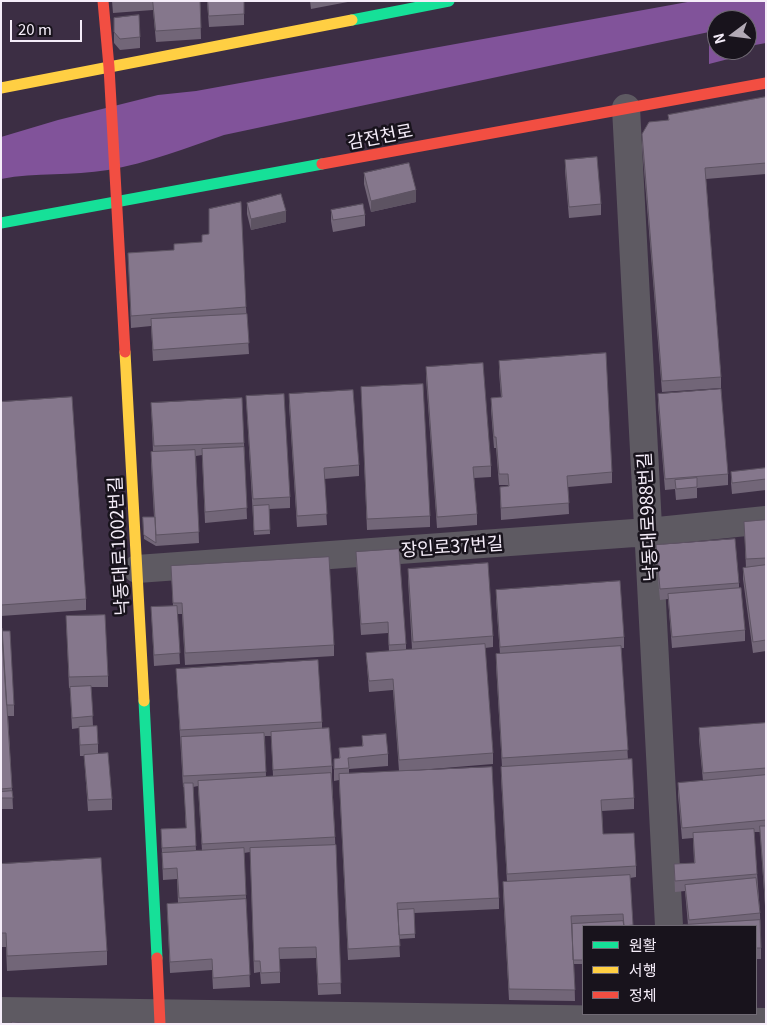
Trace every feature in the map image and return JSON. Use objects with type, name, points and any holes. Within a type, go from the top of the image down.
[{"type":"street","name":"낙동대로1002번길","points":[[103,1],[109,67],[138,568],[159,1019]]},
{"type":"street","points":[[1,88],[449,1]]},
{"type":"street","name":"감전천로","points":[[1,223],[766,83]]},
{"type":"street","name":"낙동대로988번길","points":[[626,108],[669,925]]},
{"type":"street","name":"장인로37번길","points":[[138,568],[648,532],[766,520]]},
{"type":"street","points":[[1,1011],[159,1019],[674,1019],[766,1022]]},
{"type":"shaded area","points":[[1,1],[766,1],[766,1024],[1,1024]]},
{"type":"shaded area","points":[[693,1],[766,1],[766,43],[757,45],[757,10],[707,10],[707,32],[224,135],[167,155],[123,167],[95,172],[27,175],[1,179],[1,137],[58,120],[158,95],[196,91]]},
{"type":"shaded area","points":[[709,60],[724,60],[709,64]]},
{"type":"building","points":[[153,1],[200,1],[201,28],[156,31]]},
{"type":"building","points":[[208,1],[244,1],[244,14],[209,16]]},
{"type":"building","points":[[139,15],[140,37],[120,39],[114,32],[114,18]]},
{"type":"building","points":[[766,97],[766,163],[705,168],[721,377],[662,381],[642,134],[649,122],[669,120],[668,115]]},
{"type":"building","points":[[597,157],[601,204],[569,207],[565,160]]},
{"type":"building","points":[[409,163],[416,190],[371,201],[364,173]]},
{"type":"building","points":[[281,194],[286,211],[251,219],[247,203]]},
{"type":"building","points":[[241,202],[246,307],[131,316],[128,253],[174,250],[174,244],[202,242],[202,235],[209,234],[209,209]]},
{"type":"building","points":[[363,204],[365,215],[333,220],[331,210]]},
{"type":"building","points":[[247,314],[249,343],[153,350],[151,319]]},
{"type":"building","points":[[606,353],[612,472],[567,476],[569,503],[501,508],[500,487],[509,486],[508,474],[499,474],[491,398],[502,397],[499,361]]},
{"type":"building","points":[[483,363],[491,466],[473,467],[477,514],[437,517],[426,367]]},
{"type":"building","points":[[423,384],[430,516],[367,519],[361,387]]},
{"type":"building","points":[[721,389],[728,474],[665,479],[658,394]]},
{"type":"building","points":[[353,390],[359,465],[324,468],[327,514],[297,516],[289,394]]},
{"type":"building","points":[[284,394],[290,497],[253,499],[246,396]]},
{"type":"building","points":[[72,397],[86,599],[1,605],[1,402]]},
{"type":"building","points":[[242,398],[244,443],[154,446],[151,403]]},
{"type":"building","points":[[244,447],[247,508],[205,512],[202,449]]},
{"type":"building","points":[[195,450],[199,532],[156,535],[151,452]]},
{"type":"building","points":[[766,468],[766,479],[732,483],[731,472]]},
{"type":"building","points":[[697,478],[697,487],[676,489],[675,480]]},
{"type":"building","points":[[269,505],[270,530],[254,531],[253,506]]},
{"type":"building","points":[[143,517],[155,517],[156,543],[144,535]]},
{"type":"building","points":[[766,520],[766,558],[746,559],[744,522]]},
{"type":"building","points":[[735,539],[739,583],[660,589],[656,545]]},
{"type":"building","points":[[399,549],[406,644],[389,645],[388,622],[361,624],[356,552]]},
{"type":"building","points":[[329,557],[334,645],[185,653],[182,603],[173,603],[171,566]]},
{"type":"building","points":[[488,563],[493,636],[413,642],[408,569]]},
{"type":"building","points":[[766,565],[766,640],[753,642],[743,568]]},
{"type":"building","points":[[620,581],[624,637],[500,647],[496,590]]},
{"type":"building","points":[[741,588],[745,630],[672,637],[668,594]]},
{"type":"building","points":[[177,606],[180,653],[154,655],[151,607]]},
{"type":"building","points":[[105,615],[108,676],[69,677],[66,616]]},
{"type":"building","points":[[1,628],[12,788],[1,789]]},
{"type":"building","points":[[2,631],[10,631],[14,705],[7,705]]},
{"type":"building","points":[[485,644],[493,753],[399,760],[393,679],[369,681],[366,653]]},
{"type":"building","points":[[621,646],[628,750],[502,758],[496,654]]},
{"type":"building","points":[[318,660],[322,722],[180,730],[176,669]]},
{"type":"building","points":[[91,686],[93,716],[72,718],[70,687]]},
{"type":"building","points":[[766,723],[766,768],[703,773],[699,728]]},
{"type":"building","points":[[97,726],[98,744],[80,745],[79,727]]},
{"type":"building","points":[[329,728],[332,766],[273,770],[271,732]]},
{"type":"building","points":[[264,733],[266,772],[183,776],[181,737]]},
{"type":"building","points":[[386,734],[388,754],[348,758],[349,768],[334,769],[334,759],[340,758],[339,748],[363,746],[362,736]]},
{"type":"building","points":[[108,753],[112,799],[88,800],[84,755]]},
{"type":"building","points":[[632,759],[634,798],[601,800],[603,834],[634,833],[636,866],[507,874],[501,767]]},
{"type":"building","points":[[492,767],[499,898],[397,903],[400,946],[348,949],[339,774]]},
{"type":"building","points":[[331,773],[335,837],[202,844],[198,781]]},
{"type":"building","points":[[766,775],[766,820],[682,828],[678,783]]},
{"type":"building","points":[[184,783],[193,783],[196,846],[162,848],[161,829],[186,828]]},
{"type":"building","points":[[12,791],[13,798],[1,798],[1,792]]},
{"type":"building","points":[[760,826],[766,826],[766,909]]},
{"type":"building","points":[[754,829],[757,874],[675,881],[674,864],[695,863],[693,833]]},
{"type":"building","points":[[336,845],[341,983],[318,984],[316,947],[279,948],[280,972],[261,973],[260,961],[254,961],[250,848]]},
{"type":"building","points":[[244,848],[246,895],[179,898],[177,868],[163,869],[162,853]]},
{"type":"building","points":[[101,858],[107,951],[7,956],[6,933],[1,933],[1,864]]},
{"type":"building","points":[[630,875],[633,925],[624,925],[623,914],[571,916],[575,990],[509,989],[503,882]]},
{"type":"building","points":[[756,878],[760,913],[689,920],[685,885]]},
{"type":"building","points":[[246,899],[250,975],[213,978],[212,959],[170,962],[167,904]]},
{"type":"building","points":[[414,909],[415,934],[399,935],[398,910]]},
{"type":"building","points":[[760,920],[761,948],[757,948],[757,925],[683,925]]},
{"type":"building","points":[[623,921],[624,925],[582,925],[582,960],[573,960],[572,924]]},
{"type":"building","points":[[12,1022],[37,1024],[12,1024]]},
{"type":"traffic: fast","points":[[352,20],[449,1]]},
{"type":"traffic: fast","points":[[1,223],[322,164]]},
{"type":"traffic: fast","points":[[144,701],[157,958]]},
{"type":"traffic: slow","points":[[1,88],[352,20]]},
{"type":"traffic: slow","points":[[125,352],[144,701]]},
{"type":"traffic: jam","points":[[103,1],[109,67],[125,352]]},
{"type":"traffic: jam","points":[[322,164],[766,83]]},
{"type":"traffic: jam","points":[[157,958],[160,1024]]}]
